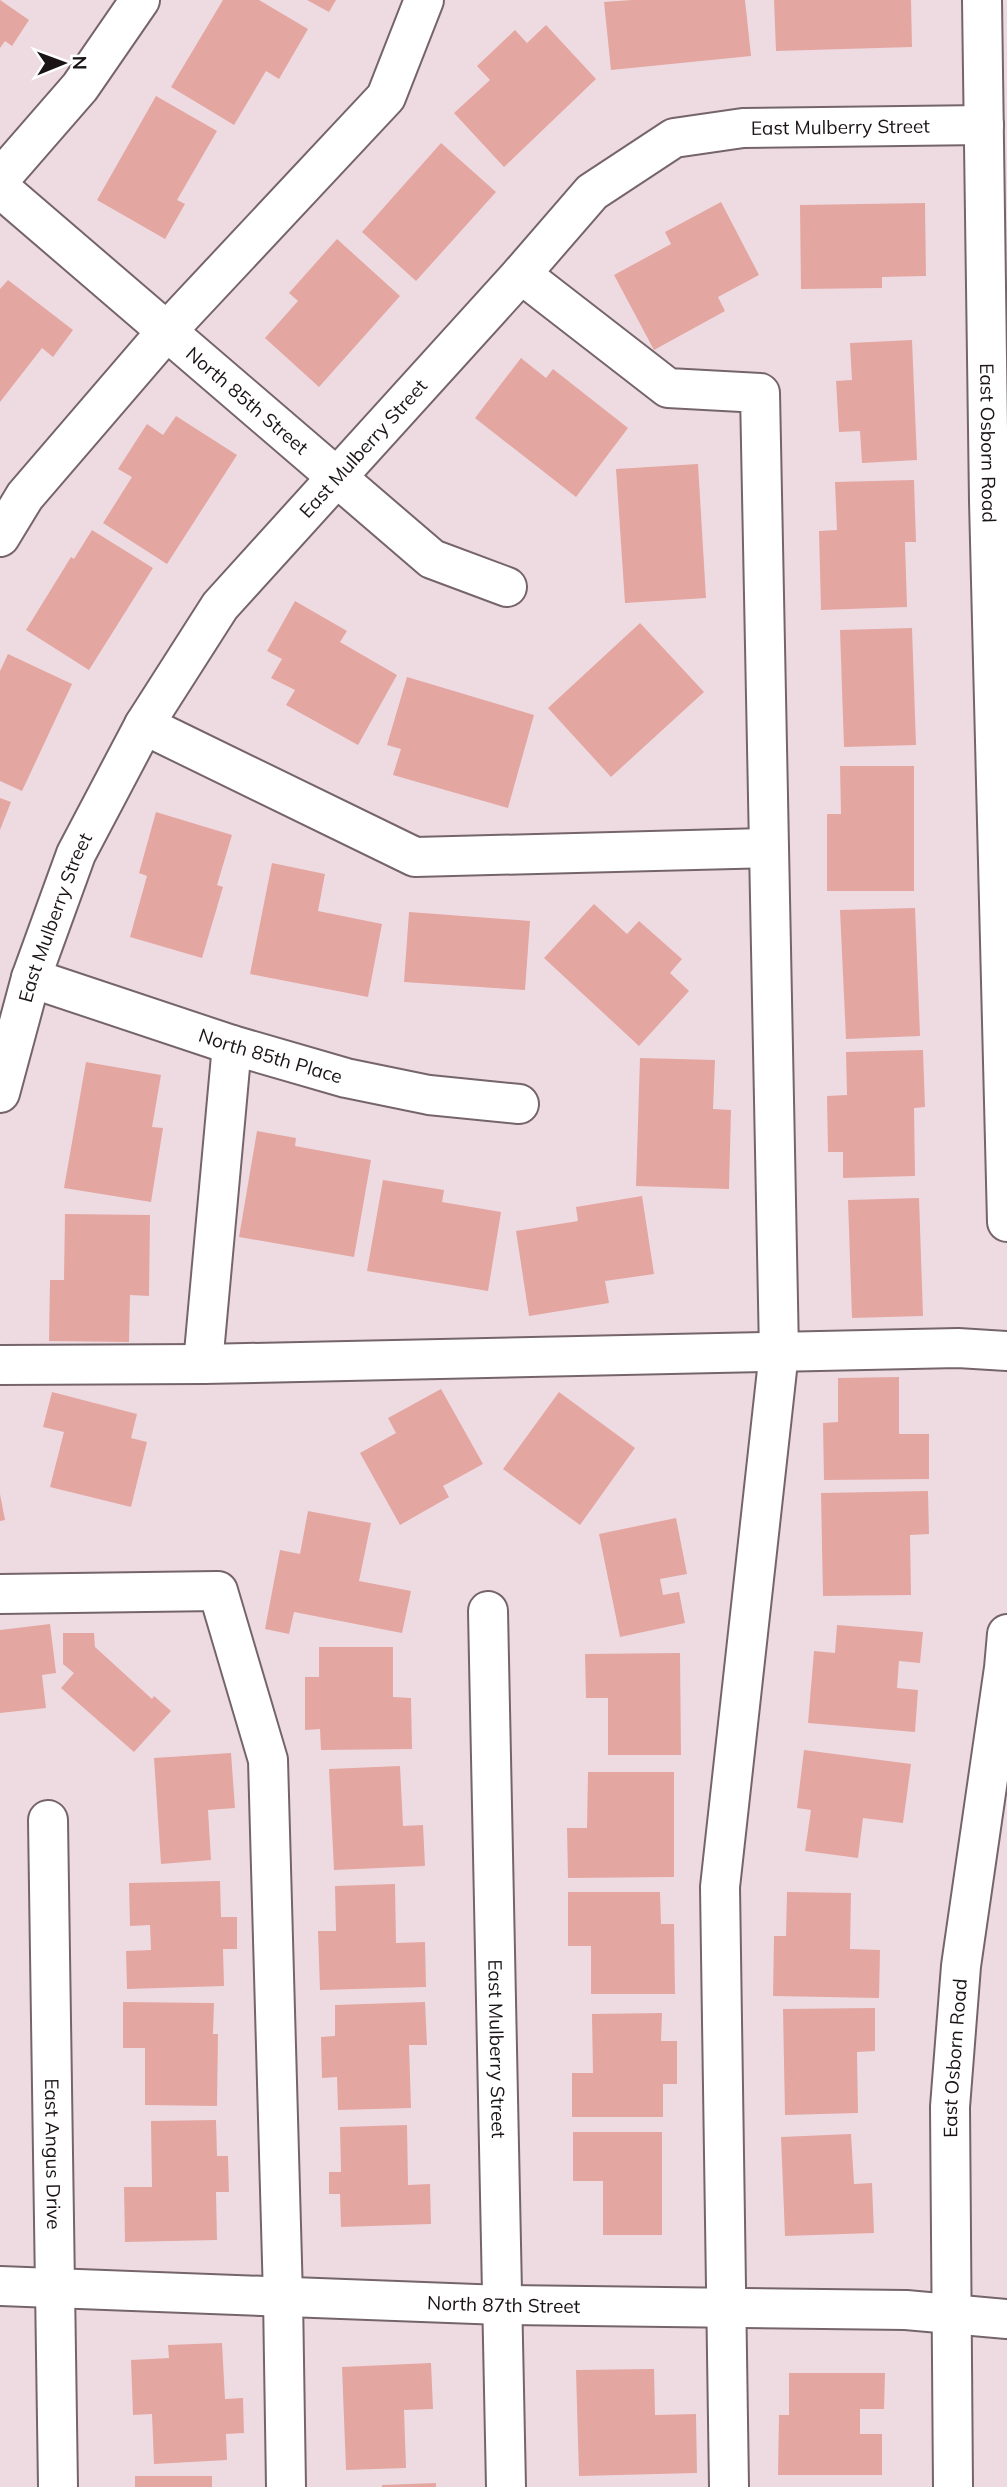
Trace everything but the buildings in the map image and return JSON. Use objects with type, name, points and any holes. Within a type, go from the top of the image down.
[{"type":"street","points":[[0,179],[80,88],[140,0]]},
{"type":"street","points":[[0,537],[25,496],[166,332],[386,97],[424,0]]},
{"type":"street","name":"East Osborn Road","points":[[982,0],[984,125],[996,269],[1007,1222]]},
{"type":"street","name":"East Mulberry Street","points":[[0,1093],[31,978],[76,854],[144,724],[220,606],[592,192],[674,138],[743,128],[984,125]]},
{"type":"street","name":"North 85th Street","points":[[0,188],[432,559],[507,587]]},
{"type":"street","points":[[521,274],[668,388],[760,393],[779,1352],[720,1887],[729,2487]]},
{"type":"street","points":[[144,724],[415,857],[769,848]]},
{"type":"street","name":"North 85th Place","points":[[31,978],[232,1045],[358,1080],[429,1095],[519,1104]]},
{"type":"street","points":[[203,1364],[232,1045]]},
{"type":"street","points":[[0,1365],[203,1364],[958,1348],[1007,1351]]},
{"type":"street","points":[[0,1594],[218,1591],[268,1760],[286,2487]]},
{"type":"street","name":"East Mulberry Street","points":[[488,1611],[506,2487]]},
{"type":"street","name":"East Osborn Road","points":[[953,2487],[950,2107],[961,1966],[1007,1634]]},
{"type":"street","name":"East Angus Drive","points":[[48,1820],[58,2487]]},
{"type":"street","name":"North 87th Street","points":[[0,2286],[502,2305],[905,2310],[1007,2319]]}]
